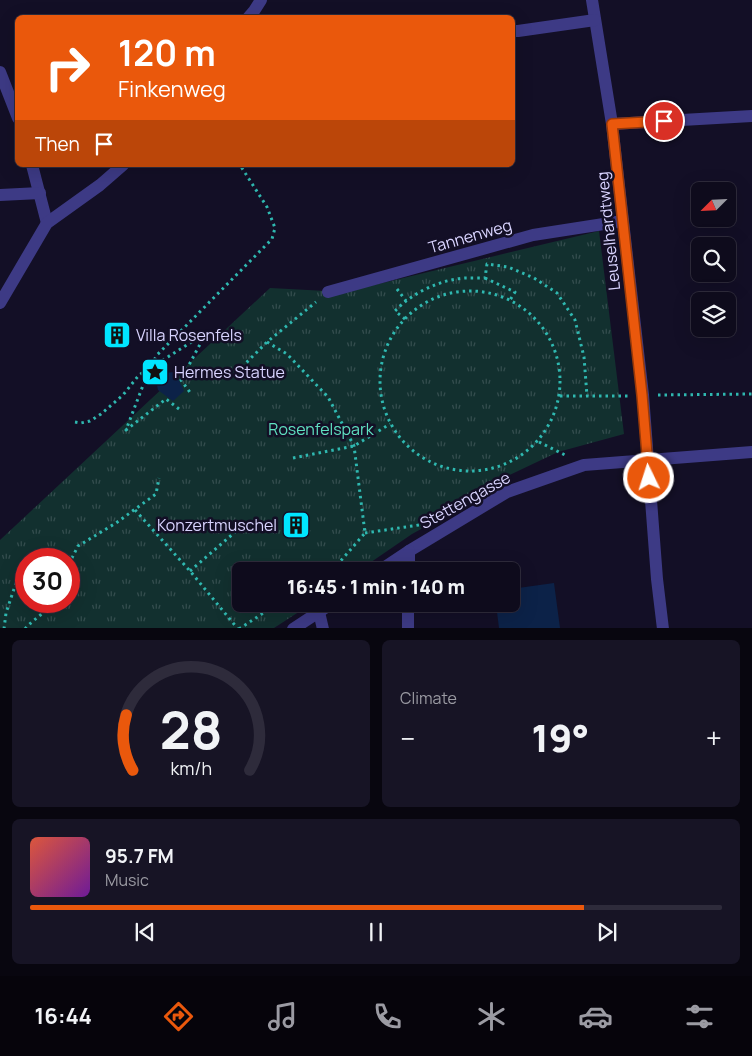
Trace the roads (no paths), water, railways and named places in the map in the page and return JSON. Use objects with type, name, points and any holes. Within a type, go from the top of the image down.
[{"type":"street","points":[[250,15],[262,0]]},
{"type":"street","name":"Leuselhardtweg","points":[[592,0],[612,124],[623,221],[642,395],[657,579],[663,628]]},
{"type":"street","points":[[515,31],[595,20]]},
{"type":"street","points":[[0,72],[15,110]]},
{"type":"street","points":[[612,124],[752,116]]},
{"type":"street","points":[[33,167],[47,223]]},
{"type":"street","points":[[0,303],[47,223],[100,185],[121,167]]},
{"type":"street","points":[[0,195],[40,193]]},
{"type":"street","name":"Tannenweg","points":[[328,292],[533,235],[623,221]]},
{"type":"street","name":"Stettengasse","points":[[392,562],[507,492],[584,465],[752,452]]},
{"type":"street","points":[[409,551],[409,562]]},
{"type":"street","points":[[293,628],[319,612],[323,628]]},
{"type":"street","points":[[408,612],[408,628]]},
{"type":"water","points":[[158,367],[163,373],[175,372],[184,391],[173,401],[158,390],[156,380],[151,374]]},
{"type":"water","points":[[554,583],[560,628],[499,628],[497,612],[520,612],[520,588]]},
{"type":"place","name":"Villa Rosenfels","points":[[117,335]]},
{"type":"place","name":"Hermes Statue","points":[[155,372]]},
{"type":"place","name":"Konzertmuschel","points":[[296,525]]},
{"type":"park label","name":"Rosenfelspark","points":[[321,429]]}]
